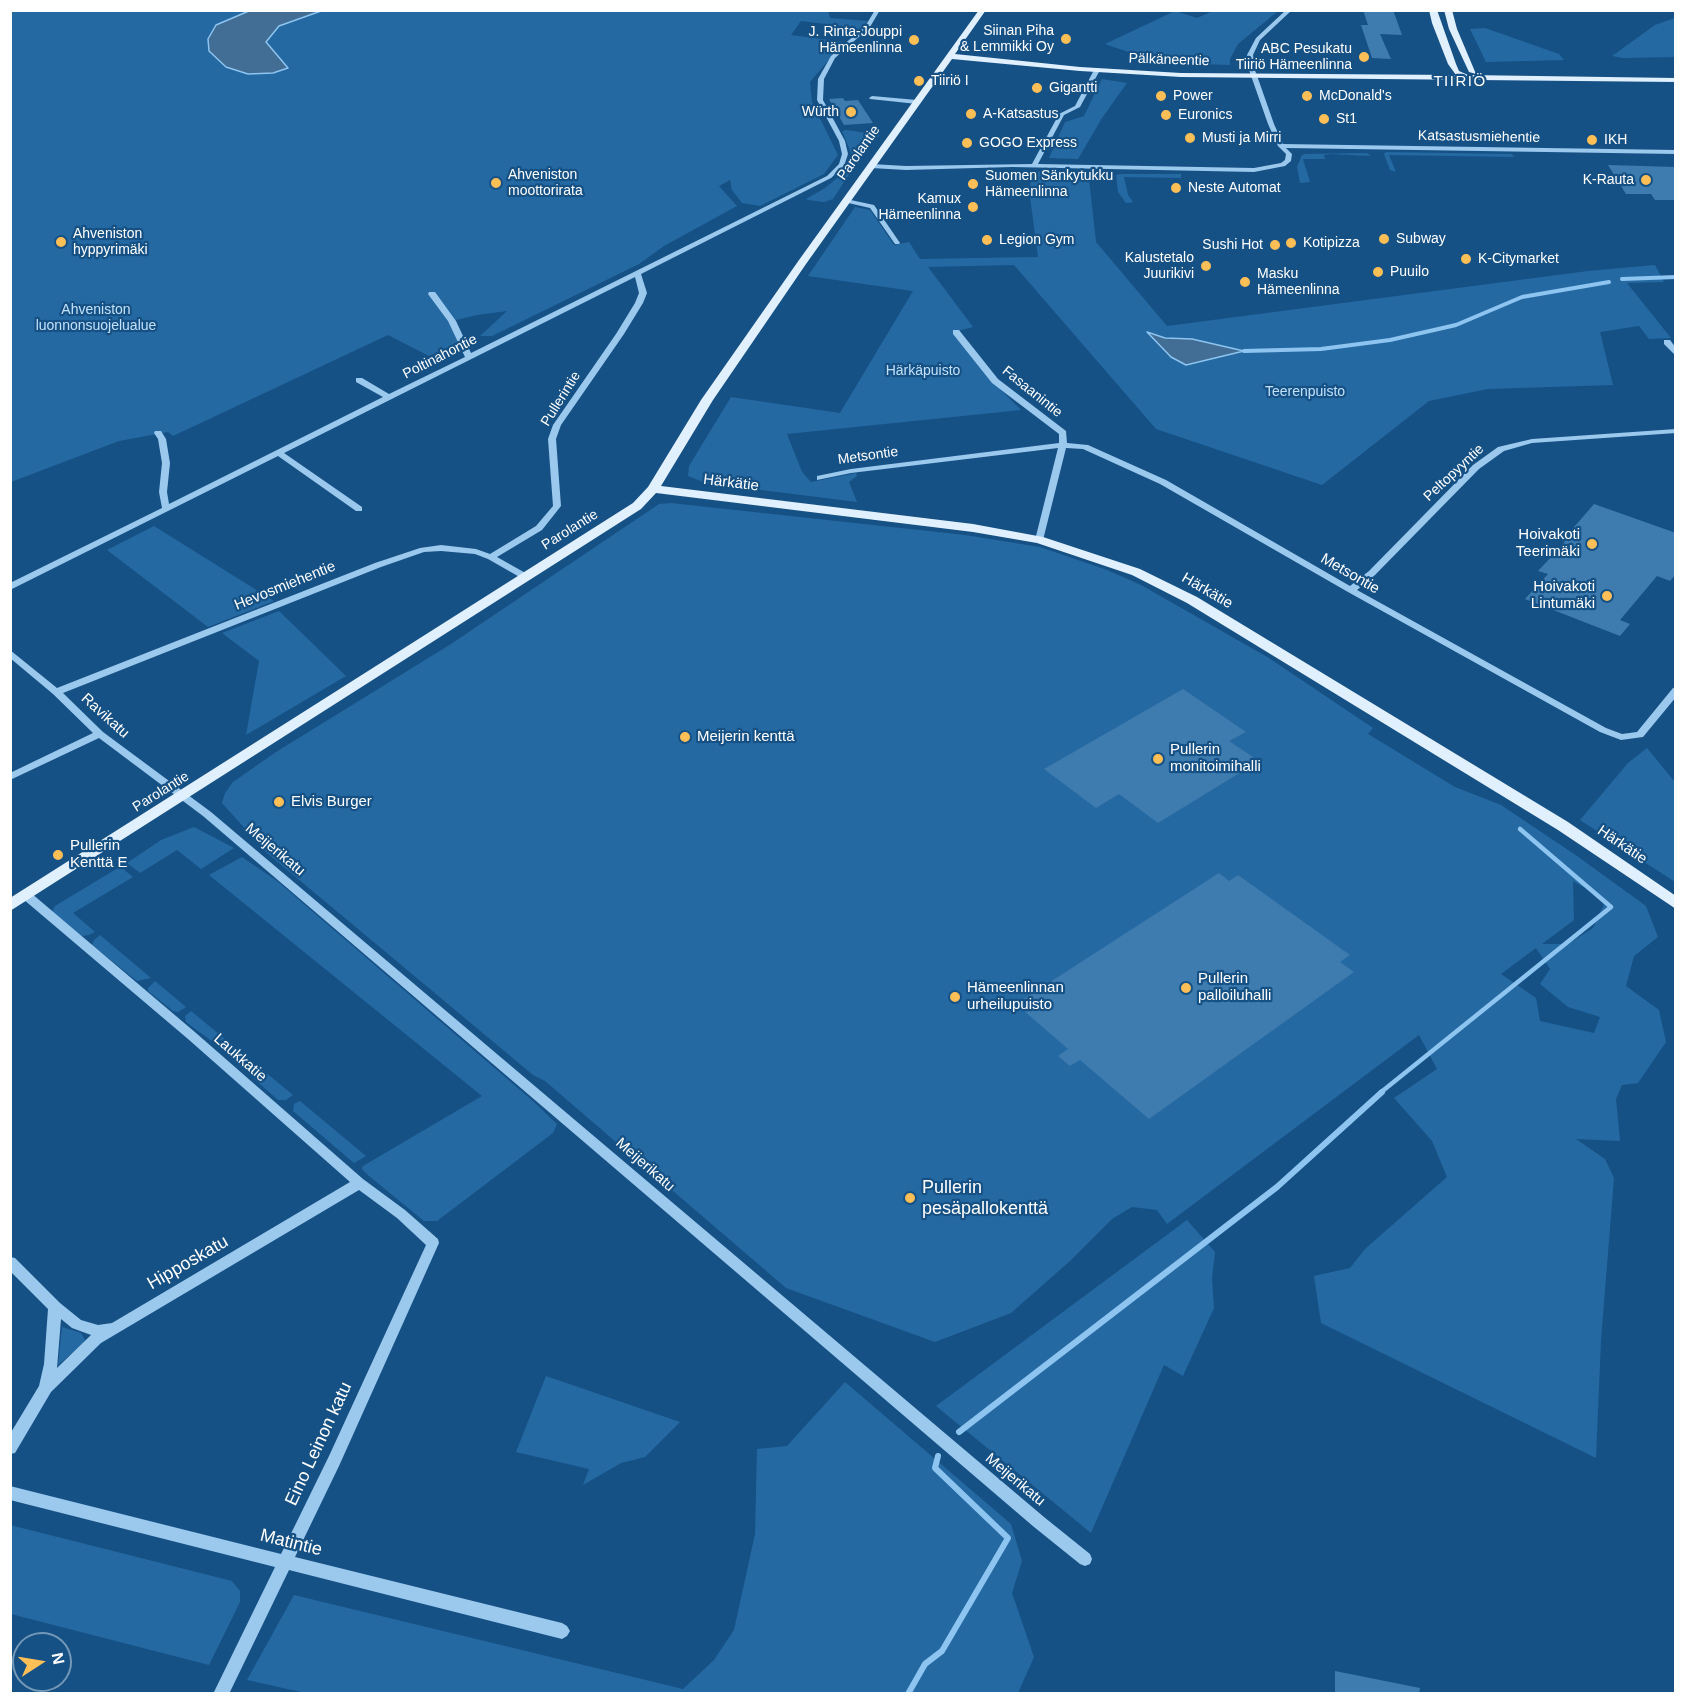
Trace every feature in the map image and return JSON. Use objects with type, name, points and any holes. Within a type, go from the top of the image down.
[{"type":"main road","name":"Parolantie","points":[[10,906],[183,798],[637,506],[653,489],[707,400],[983,10]]},
{"type":"main road","points":[[1433,10],[1456,72]]},
{"type":"main road","points":[[1448,10],[1470,75]]},
{"type":"main road","name":"Pälkäneentie","points":[[952,53],[1097,70],[1676,80]]},
{"type":"main road","name":"Pälkäneentie","points":[[952,53],[1116,66],[1253,73],[1456,72],[1470,75],[1676,73]]},
{"type":"main road","name":"Härkätie","points":[[653,489],[974,528],[1040,540],[1136,572],[1192,600],[1571,831],[1676,904]]},
{"type":"street","name":"Poltinahontie","points":[[10,587],[829,177],[838,171],[845,159],[842,141],[820,100],[823,73],[832,57],[868,26],[878,10]]},
{"type":"street","points":[[1230,167],[1254,170],[1283,165],[1289,158],[1281,146],[1253,73],[1250,55],[1254,43],[1290,10]]},
{"type":"street","points":[[1034,165],[1062,114],[1077,107],[1097,70]]},
{"type":"street","points":[[872,98],[917,102]]},
{"type":"street","points":[[871,166],[906,168],[1034,165],[1230,167],[1268,164],[1277,156],[1281,146]]},
{"type":"street","name":"Katsastusmiehentie","points":[[1281,146],[1676,152]]},
{"type":"street","points":[[846,201],[872,206],[897,243]]},
{"type":"street","name":"Pullerintie","points":[[491,556],[539,528],[557,506],[552,439],[557,425],[639,303],[643,293],[638,274]]},
{"type":"street","points":[[432,294],[452,321],[469,358]]},
{"type":"street","name":"Fasaanintie","points":[[956,332],[995,381],[1063,433],[1063,445]]},
{"type":"street","points":[[1667,342],[1676,354]]},
{"type":"street","points":[[359,380],[389,398]]},
{"type":"street","name":"Peltopyyntie","points":[[1351,590],[1372,573],[1476,467],[1501,449],[1516,444],[1556,438],[1676,431]]},
{"type":"street","points":[[158,433],[162,439],[166,463],[163,492],[166,509]]},
{"type":"street","points":[[1040,540],[1063,445]]},
{"type":"street","name":"Metsontie","points":[[820,478],[851,471],[1063,445],[1084,447],[1163,482],[1351,590],[1593,725],[1620,737],[1640,735],[1676,690]]},
{"type":"street","points":[[279,453],[359,509]]},
{"type":"street","name":"Hevosmiehentie","points":[[56,692],[378,565],[423,550],[457,548],[491,556],[526,577]]},
{"type":"street","name":"Ravikatu","points":[[10,652],[100,734],[183,798]]},
{"type":"street","points":[[10,777],[100,734]]},
{"type":"street","name":"Meijerikatu","points":[[183,798],[207,814],[263,861],[1085,1559]]},
{"type":"street","name":"Laukkatie","points":[[27,896],[201,1044],[359,1183],[401,1214],[433,1243]]},
{"type":"street","name":"Hipposkatu","points":[[46,1388],[96,1339],[359,1183]]},
{"type":"street","name":"Eino Leinon katu","points":[[221,1694],[334,1461],[433,1243]]},
{"type":"street","points":[[10,1262],[55,1308],[77,1324],[98,1330],[119,1325]]},
{"type":"street","points":[[10,1448],[46,1388],[51,1364],[55,1308]]},
{"type":"street","name":"Matintie","points":[[10,1493],[562,1630]]},
{"type":"green space","name":"Ahveniston luonnonsuojelualue","points":[[828,10],[830,18],[868,21],[850,38],[838,37],[842,26],[801,21],[791,35],[844,42],[810,82],[812,102],[838,155],[824,174],[760,206],[742,203],[732,190],[730,180],[719,186],[737,206],[664,246],[639,264],[492,336],[480,336],[507,311],[452,321],[461,342],[429,356],[388,335],[173,436],[168,432],[119,441],[11,482],[11,11]]},
{"type":"green space","points":[[1175,11],[1197,18],[1213,11],[1278,11],[1238,44],[1230,59],[1230,65],[1144,62],[1143,57],[1105,44]]},
{"type":"green space","points":[[1675,18],[1675,57],[1623,58],[1612,56],[1655,25]]},
{"type":"green space","points":[[1485,28],[1559,54],[1564,60],[1486,62],[1470,29]]},
{"type":"green space","points":[[1102,79],[1127,83],[1102,118],[1078,159],[1049,158],[1065,122],[1084,116]]},
{"type":"green space","points":[[842,131],[880,135],[864,151],[833,199],[824,202],[806,199],[825,188],[847,170],[853,158]]},
{"type":"green space","points":[[1386,152],[1511,154],[1515,157],[1389,155],[1396,172],[1390,170],[1384,154]]},
{"type":"green space","points":[[1367,153],[1371,156],[1331,154],[1324,155],[1325,159],[1303,159],[1310,182],[1300,183],[1297,167],[1302,155],[1305,154]]},
{"type":"green space","name":"Teerenpuisto","points":[[1034,171],[1089,179],[1096,242],[1167,326],[1588,271],[1655,265],[1664,282],[1627,283],[1671,338],[1649,339],[1639,326],[1600,332],[1613,385],[1488,389],[1429,401],[1322,485],[1156,429],[1014,265],[928,267],[973,327],[954,332],[985,374],[1021,410],[787,434],[802,472],[811,482],[856,473],[857,476],[849,482],[857,502],[706,483],[688,476],[689,466],[731,397],[840,413],[913,291],[808,276],[855,207],[870,210],[894,245],[909,242],[920,259],[1038,257],[1029,189]]},
{"type":"green space","points":[[1181,174],[1181,178],[1124,177],[1128,195],[1133,202],[1126,203],[1118,192],[1116,175]]},
{"type":"green space","name":"Hämeenlinnan urheilupuisto","points":[[671,503],[965,535],[1040,547],[1107,570],[1141,585],[1269,658],[1373,728],[1368,734],[1455,787],[1501,805],[1646,906],[1658,937],[1634,956],[1626,986],[1659,1010],[1666,1042],[1638,1083],[1622,1085],[1616,1099],[1620,1141],[1576,1139],[1605,1159],[1614,1178],[1601,1340],[1596,1458],[1321,1323],[1314,1276],[1350,1268],[1365,1249],[1447,1177],[1432,1141],[1394,1098],[1437,1069],[1419,1035],[1167,1224],[1157,1210],[1132,1207],[1112,1219],[1070,1261],[1011,1313],[935,1342],[786,1288],[545,1081],[533,1075],[267,853],[222,803],[225,793],[233,782],[276,752],[451,644],[659,504]],"holes":[[[1573,881],[1606,900],[1593,928],[1568,944],[1542,944],[1574,920]],[[1536,948],[1550,969],[1540,984],[1568,1007],[1600,1017],[1594,1033],[1540,1021],[1536,998],[1501,974]]]},
{"type":"green space","points":[[154,526],[274,601],[208,627],[107,550]]},
{"type":"green space","points":[[279,611],[346,676],[246,735],[259,661],[222,633]]},
{"type":"green space","points":[[1647,748],[1675,782],[1675,882],[1580,820],[1628,763]]},
{"type":"green space","points":[[194,827],[234,848],[201,869],[177,850],[140,873],[127,863],[161,840]]},
{"type":"green space","points":[[242,857],[277,881],[534,1102],[557,1124],[553,1133],[437,1221],[424,1221],[369,1176],[362,1169],[363,1166],[482,1096],[209,875]]},
{"type":"green space","points":[[118,868],[122,868],[133,877],[73,913],[95,932],[82,936],[52,912],[55,906]]},
{"type":"green space","points":[[100,935],[151,978],[137,981],[92,945]]},
{"type":"green space","points":[[155,981],[186,1007],[178,1012],[173,1011],[148,991]]},
{"type":"green space","points":[[191,1011],[225,1039],[213,1042],[186,1022],[185,1016]]},
{"type":"green space","points":[[229,1042],[254,1063],[242,1068],[223,1051],[224,1045]]},
{"type":"green space","points":[[259,1067],[293,1095],[286,1100],[278,1100],[252,1077],[252,1072]]},
{"type":"green space","points":[[300,1101],[366,1156],[354,1163],[293,1111],[294,1104]]},
{"type":"green space","points":[[1187,1220],[1215,1252],[1212,1278],[1214,1308],[1183,1376],[1164,1365],[1091,1533],[936,1406]]},
{"type":"green space","points":[[62,1327],[81,1333],[85,1340],[58,1365]]},
{"type":"green space","points":[[546,1376],[680,1422],[645,1457],[621,1463],[583,1485],[589,1469],[516,1452]]},
{"type":"green space","points":[[845,1382],[1011,1524],[1022,1561],[1012,1593],[1034,1657],[1018,1693],[310,1694],[247,1680],[294,1595],[683,1689],[714,1660],[734,1630],[755,1534],[757,1449],[787,1446]]},
{"type":"green space","points":[[10,1525],[232,1581],[240,1591],[240,1602],[209,1665],[11,1614]]},
{"type":"shaded area","points":[[249,11],[321,11],[279,26],[266,42],[288,68],[273,73],[248,74],[226,67],[209,51],[208,39],[216,25]]},
{"type":"shaded area","points":[[1147,332],[1165,338],[1192,339],[1244,351],[1186,365],[1171,357]]},
{"type":"building","points":[[1363,10],[1393,10],[1402,35],[1380,34],[1391,59],[1372,58],[1361,25],[1368,25]]},
{"type":"building","name":"Würth","points":[[843,98],[845,101],[858,100],[873,123],[844,125],[829,99]]},
{"type":"building","name":"K-Rauta","points":[[1608,165],[1676,167],[1676,200],[1655,200],[1651,194],[1626,194]]},
{"type":"building","points":[[1594,504],[1676,533],[1676,574],[1670,581],[1657,576],[1620,620],[1630,624],[1620,636],[1525,599],[1548,574],[1538,571],[1565,542],[1562,541]]},
{"type":"building","name":"Pullerin monitoimihalli","points":[[1183,689],[1246,732],[1229,741],[1259,761],[1158,823],[1119,794],[1096,808],[1044,769]]},
{"type":"building","name":"Pullerin palloiluhalli","points":[[1219,873],[1229,881],[1238,875],[1350,955],[1340,962],[1354,972],[1149,1119],[1080,1060],[1070,1066],[1058,1056],[1068,1049],[1016,1004]]},
{"type":"building","points":[[1335,1671],[1420,1688],[1419,1694],[1335,1694]]},
{"type":"waterway","points":[[1622,279],[1676,277]]},
{"type":"waterway","points":[[1244,351],[1321,349],[1390,340],[1456,325],[1522,297],[1609,282]]},
{"type":"waterway","points":[[1380,1093],[1611,907],[1520,829]]},
{"type":"waterway","points":[[959,1432],[1277,1187],[1382,1092]]},
{"type":"waterway","points":[[908,1694],[925,1664],[942,1651],[1008,1538],[935,1468],[938,1456]]},
{"type":"place","name":"Siinan Piha & Lemmikki Oy","points":[[1066,39]]},
{"type":"place","name":"J. Rinta-Jouppi Hämeenlinna","points":[[914,40]]},
{"type":"place","name":"ABC Pesukatu Tiiriö Hämeenlinna","points":[[1364,57]]},
{"type":"place","name":"Tiiriö I","points":[[919,81]]},
{"type":"place","name":"Gigantti","points":[[1037,88]]},
{"type":"place","name":"Power","points":[[1161,96]]},
{"type":"place","name":"McDonald's","points":[[1307,96]]},
{"type":"place","name":"Würth","points":[[851,112]]},
{"type":"place","name":"A-Katsastus","points":[[971,114]]},
{"type":"place","name":"Euronics","points":[[1166,115]]},
{"type":"place","name":"St1","points":[[1324,119]]},
{"type":"place","name":"Musti ja Mirri","points":[[1190,138]]},
{"type":"place","name":"IKH","points":[[1592,140]]},
{"type":"place","name":"GOGO Express","points":[[967,143]]},
{"type":"place","name":"K-Rauta","points":[[1646,180]]},
{"type":"place","name":"Ahveniston moottorirata","points":[[496,183]]},
{"type":"place","name":"Suomen Sänkytukku Hämeenlinna","points":[[973,184]]},
{"type":"place","name":"Neste Automat","points":[[1176,188]]},
{"type":"place","name":"Kamux Hämeenlinna","points":[[973,207]]},
{"type":"place","name":"Subway","points":[[1384,239]]},
{"type":"place","name":"Legion Gym","points":[[987,240]]},
{"type":"place","name":"Ahveniston hyppyrimäki","points":[[61,242]]},
{"type":"place","name":"Kotipizza","points":[[1291,243]]},
{"type":"place","name":"Sushi Hot","points":[[1275,245]]},
{"type":"place","name":"K-Citymarket","points":[[1466,259]]},
{"type":"place","name":"Kalustetalo Juurikivi","points":[[1206,266]]},
{"type":"place","name":"Puuilo","points":[[1378,272]]},
{"type":"place","name":"Masku Hämeenlinna","points":[[1245,282]]},
{"type":"place","name":"Hoivakoti Teerimäki","points":[[1592,544]]},
{"type":"place","name":"Hoivakoti Lintumäki","points":[[1607,596]]},
{"type":"place","name":"Meijerin kenttä","points":[[685,737]]},
{"type":"place","name":"Pullerin monitoimihalli","points":[[1158,759]]},
{"type":"place","name":"Elvis Burger","points":[[279,802]]},
{"type":"place","name":"Pullerin Kenttä E","points":[[58,855]]},
{"type":"place","name":"Pullerin palloiluhalli","points":[[1186,988]]},
{"type":"place","name":"Hämeenlinnan urheilupuisto","points":[[955,997]]},
{"type":"place","name":"Pullerin pesäpallokenttä","points":[[910,1198]]},
{"type":"district","name":"TIIRIÖ","points":[[1460,82]]},
{"type":"park label","name":"Härkäpuisto","points":[[923,371]]}]
